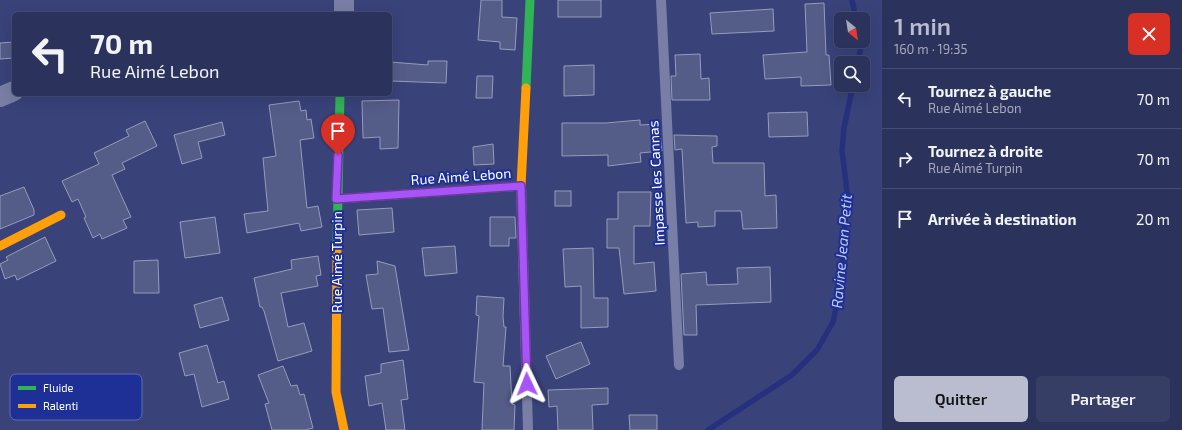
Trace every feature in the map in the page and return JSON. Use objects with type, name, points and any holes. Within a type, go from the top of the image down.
[{"type":"street","points":[[344,0],[344,12]]},
{"type":"street","name":"Rue Aimé Lebon","points":[[336,199],[521,186],[530,0]]},
{"type":"street","points":[[0,98],[12,92]]},
{"type":"street","name":"Rue Aimé Turpin","points":[[340,96],[336,199],[336,392],[344,430]]},
{"type":"street","points":[[0,246],[61,216]]},
{"type":"lane","name":"Impasse les Cannas","points":[[661,0],[679,365]]},
{"type":"lane","points":[[521,186],[528,430]]},
{"type":"building","points":[[481,0],[502,0],[502,17],[517,18],[515,50],[500,49],[500,42],[478,40]]},
{"type":"building","points":[[558,0],[601,0],[601,17],[558,17]]},
{"type":"building","points":[[824,3],[826,55],[829,55],[831,85],[801,86],[801,77],[765,79],[763,55],[807,52],[805,4]]},
{"type":"building","points":[[773,9],[774,31],[712,34],[710,13]]},
{"type":"building","points":[[12,42],[12,58],[0,59],[0,43]]},
{"type":"building","points":[[700,54],[701,79],[709,78],[710,100],[672,100],[671,76],[676,76],[675,55]]},
{"type":"building","points":[[428,61],[447,61],[446,83],[392,81],[392,62],[428,65]]},
{"type":"building","points":[[594,65],[594,95],[564,96],[564,66]]},
{"type":"building","points":[[477,76],[493,76],[492,98],[476,98]]},
{"type":"building","points":[[399,100],[398,148],[380,149],[380,137],[363,138],[362,101]]},
{"type":"building","points":[[299,101],[301,111],[306,110],[307,120],[311,119],[314,138],[300,140],[307,208],[318,206],[322,227],[301,231],[299,223],[247,233],[244,214],[268,211],[263,158],[276,156],[269,105]]},
{"type":"building","points":[[807,112],[808,136],[769,137],[768,113]]},
{"type":"building","points":[[640,120],[640,125],[659,124],[662,151],[640,153],[641,162],[608,166],[608,155],[562,156],[562,123],[606,123]]},
{"type":"building","points":[[145,121],[157,146],[122,163],[125,169],[112,175],[131,217],[123,220],[127,228],[102,239],[100,234],[93,238],[84,218],[86,217],[78,199],[72,202],[62,181],[99,164],[94,153],[129,136],[126,130]]},
{"type":"building","points":[[222,122],[225,135],[198,142],[202,158],[182,164],[174,135]]},
{"type":"building","points":[[674,135],[717,136],[717,146],[712,147],[713,163],[764,163],[765,196],[776,195],[777,228],[743,229],[741,211],[715,211],[715,226],[698,227],[698,222],[686,223],[682,149],[675,150]]},
{"type":"building","points":[[493,144],[494,164],[474,165],[473,147]]},
{"type":"building","points":[[24,187],[34,210],[34,215],[0,229],[0,196]]},
{"type":"building","points":[[555,191],[571,191],[571,206],[555,206]]},
{"type":"building","points":[[618,192],[651,192],[650,226],[634,226],[634,264],[654,262],[656,291],[624,294],[619,248],[607,248],[607,219],[618,219]]},
{"type":"building","points":[[392,208],[394,232],[359,235],[357,210]]},
{"type":"building","points":[[215,217],[220,253],[185,258],[180,222]]},
{"type":"building","points":[[490,217],[515,217],[516,238],[509,238],[509,246],[490,246]]},
{"type":"building","points":[[45,237],[56,261],[17,280],[15,275],[5,279],[0,264],[8,260],[6,257]]},
{"type":"building","points":[[455,246],[457,273],[425,276],[422,248]]},
{"type":"building","points":[[593,248],[594,298],[608,298],[608,327],[581,328],[581,286],[565,287],[563,249]]},
{"type":"building","points":[[318,256],[321,275],[316,276],[318,286],[281,293],[288,327],[304,323],[312,351],[278,361],[264,311],[262,307],[260,307],[254,278],[292,269],[291,260]]},
{"type":"building","points":[[158,260],[159,293],[134,293],[134,261]]},
{"type":"building","points":[[377,261],[395,266],[409,350],[389,352],[383,308],[372,309],[366,275],[378,274]]},
{"type":"building","points":[[770,267],[771,302],[696,305],[697,335],[684,335],[681,274],[706,272],[707,285],[738,284],[737,268]]},
{"type":"building","points":[[477,296],[504,298],[503,317],[504,327],[506,327],[503,366],[510,366],[512,404],[515,405],[514,430],[482,430],[484,383],[474,382],[479,316],[476,315]]},
{"type":"building","points":[[222,297],[229,320],[200,328],[194,305]]},
{"type":"building","points":[[581,342],[590,364],[556,379],[546,356]]},
{"type":"building","points":[[207,345],[218,383],[224,381],[229,399],[202,407],[194,374],[185,376],[179,353]]},
{"type":"building","points":[[403,360],[408,399],[401,400],[405,430],[386,430],[382,403],[369,406],[365,376],[381,373],[381,364]]},
{"type":"building","points":[[283,366],[291,386],[297,385],[300,395],[304,394],[313,428],[305,430],[272,430],[265,404],[269,403],[258,375]]},
{"type":"building","points":[[608,388],[608,404],[592,405],[593,430],[558,430],[557,406],[549,407],[548,390]]},
{"type":"building","points":[[629,415],[657,415],[657,430],[630,430]]},
{"type":"waterway","name":"Ravine Jean Petit","points":[[852,0],[855,12]]},
{"type":"waterway","name":"Ravine Jean Petit","points":[[859,56],[861,48]]},
{"type":"waterway","name":"Ravine Jean Petit","points":[[708,430],[792,375],[817,350],[833,322],[840,290],[847,192],[842,150],[844,128],[852,92]]},
{"type":"traffic: fast","points":[[526,88],[530,0]]},
{"type":"traffic: fast","points":[[337,245],[340,96]]},
{"type":"traffic: slow","points":[[337,199],[521,186],[526,88]]},
{"type":"traffic: slow","points":[[0,246],[61,215]]},
{"type":"traffic: slow","points":[[337,245],[336,392],[344,430]]},
{"type":"route","points":[[338,155],[336,199],[521,186],[527,384]]}]
